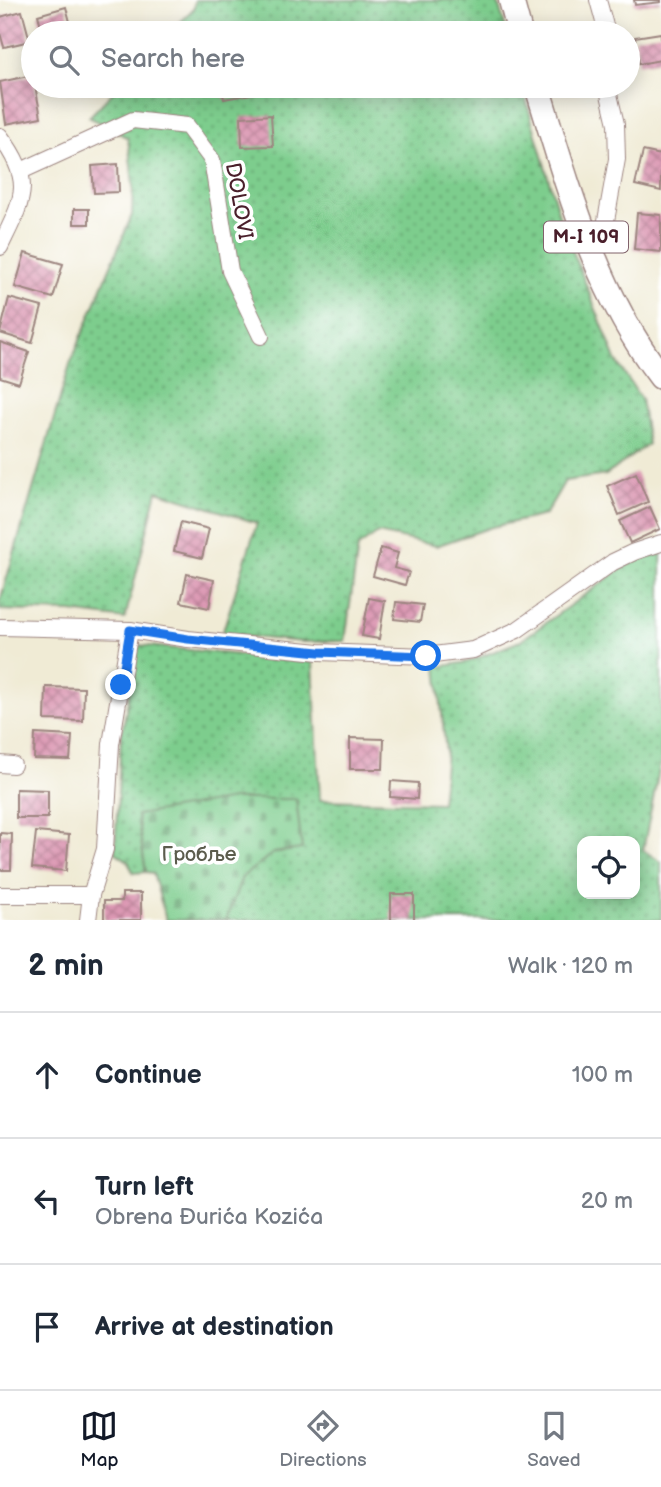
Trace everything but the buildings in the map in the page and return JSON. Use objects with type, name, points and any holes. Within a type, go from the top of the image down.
[{"type":"main road","points":[[511,0],[518,21]]},
{"type":"main road","name":"M-I 109","points":[[541,98],[592,256],[633,337],[661,377]]},
{"type":"street","points":[[598,0],[604,21]]},
{"type":"street","points":[[592,256],[604,232],[617,159],[616,124],[610,98]]},
{"type":"street","name":"DOLOVI","points":[[21,171],[133,120],[187,126],[212,160],[230,271],[261,336]]},
{"type":"street","points":[[0,136],[21,171],[22,200],[0,247]]},
{"type":"street","points":[[0,627],[130,630],[188,639],[319,652],[426,656],[473,650],[517,630],[613,562],[634,551],[661,543]]},
{"type":"street","points":[[88,920],[91,895],[105,849],[111,744],[130,630]]},
{"type":"street","points":[[0,895],[91,895]]},
{"type":"green space","points":[[195,0],[497,0],[503,21],[182,21],[194,8]]},
{"type":"green space","points":[[107,98],[525,98],[560,219],[616,360],[641,399],[648,444],[606,475],[565,481],[545,515],[492,527],[436,546],[378,533],[358,547],[345,641],[303,642],[222,634],[257,523],[157,491],[125,619],[71,612],[0,610],[0,601],[70,364],[132,215],[133,185],[128,138],[89,117]]},
{"type":"green space","points":[[661,553],[661,760],[643,850],[661,862],[661,920],[226,920],[242,877],[273,853],[301,849],[296,799],[137,815],[146,872],[133,873],[128,861],[115,852],[121,738],[138,645],[313,662],[320,800],[441,803],[446,753],[437,667],[468,662],[520,641],[634,560]]},
{"type":"green space","name":"Гробље","points":[[233,799],[296,799],[302,849],[273,853],[242,877],[226,920],[166,920],[153,873],[146,872],[137,815]]},
{"type":"route","points":[[121,685],[130,630],[188,639],[319,652],[426,656]]}]
